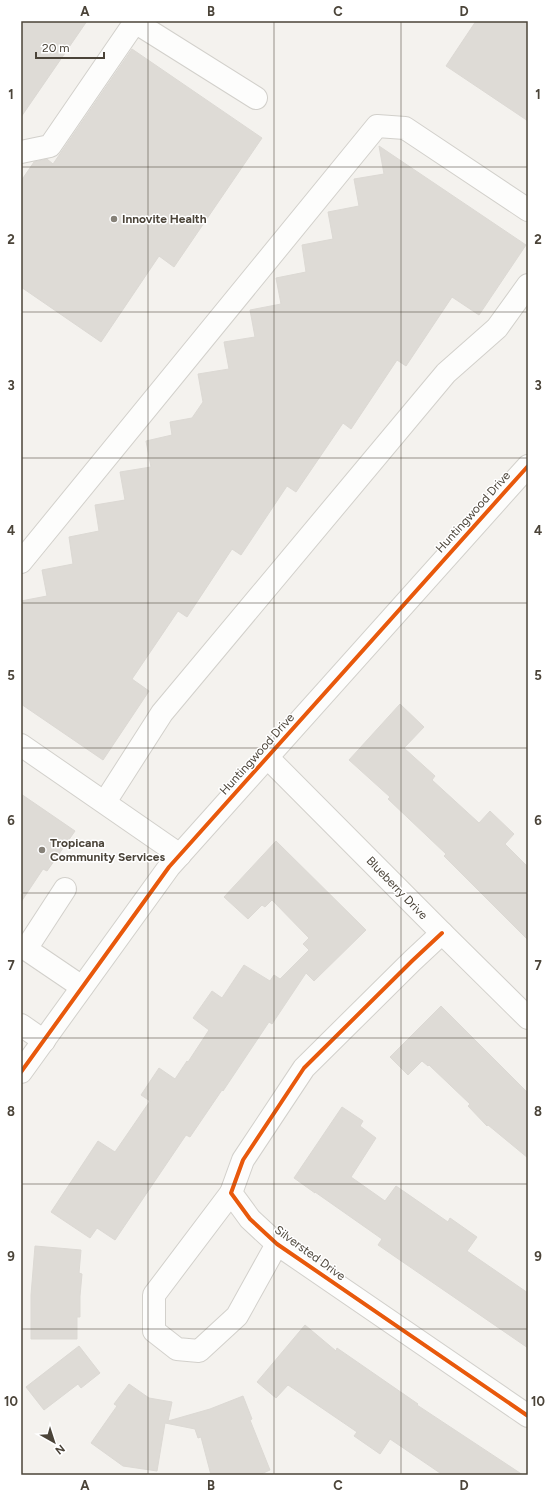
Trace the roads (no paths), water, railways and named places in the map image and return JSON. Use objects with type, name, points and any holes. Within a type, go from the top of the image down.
[{"type":"street","points":[[21,152],[50,146],[135,22],[256,98]]},
{"type":"street","points":[[21,562],[377,126],[405,128],[528,210]]},
{"type":"street","points":[[104,802],[162,713],[446,373],[497,328],[528,286]]},
{"type":"street","name":"Huntingwood Drive","points":[[21,1072],[156,885],[180,855],[528,466]]},
{"type":"street","points":[[21,744],[180,855]]},
{"type":"street","name":"Blueberry Drive","points":[[267,757],[528,1018]]},
{"type":"street","points":[[65,889],[24,950],[82,987]]},
{"type":"street","name":"Silversted Drive","points":[[277,1244],[237,1316],[199,1351],[177,1349],[154,1331],[154,1295],[231,1193],[243,1160],[304,1068],[442,933]]},
{"type":"street","points":[[21,1025],[44,1041]]},
{"type":"street","name":"Silversted Drive","points":[[231,1193],[250,1219],[277,1244],[528,1416]]},
{"type":"place","name":"Innovite Health","points":[[114,219]]},
{"type":"place","name":"Tropicana Community Services","points":[[42,850]]}]
